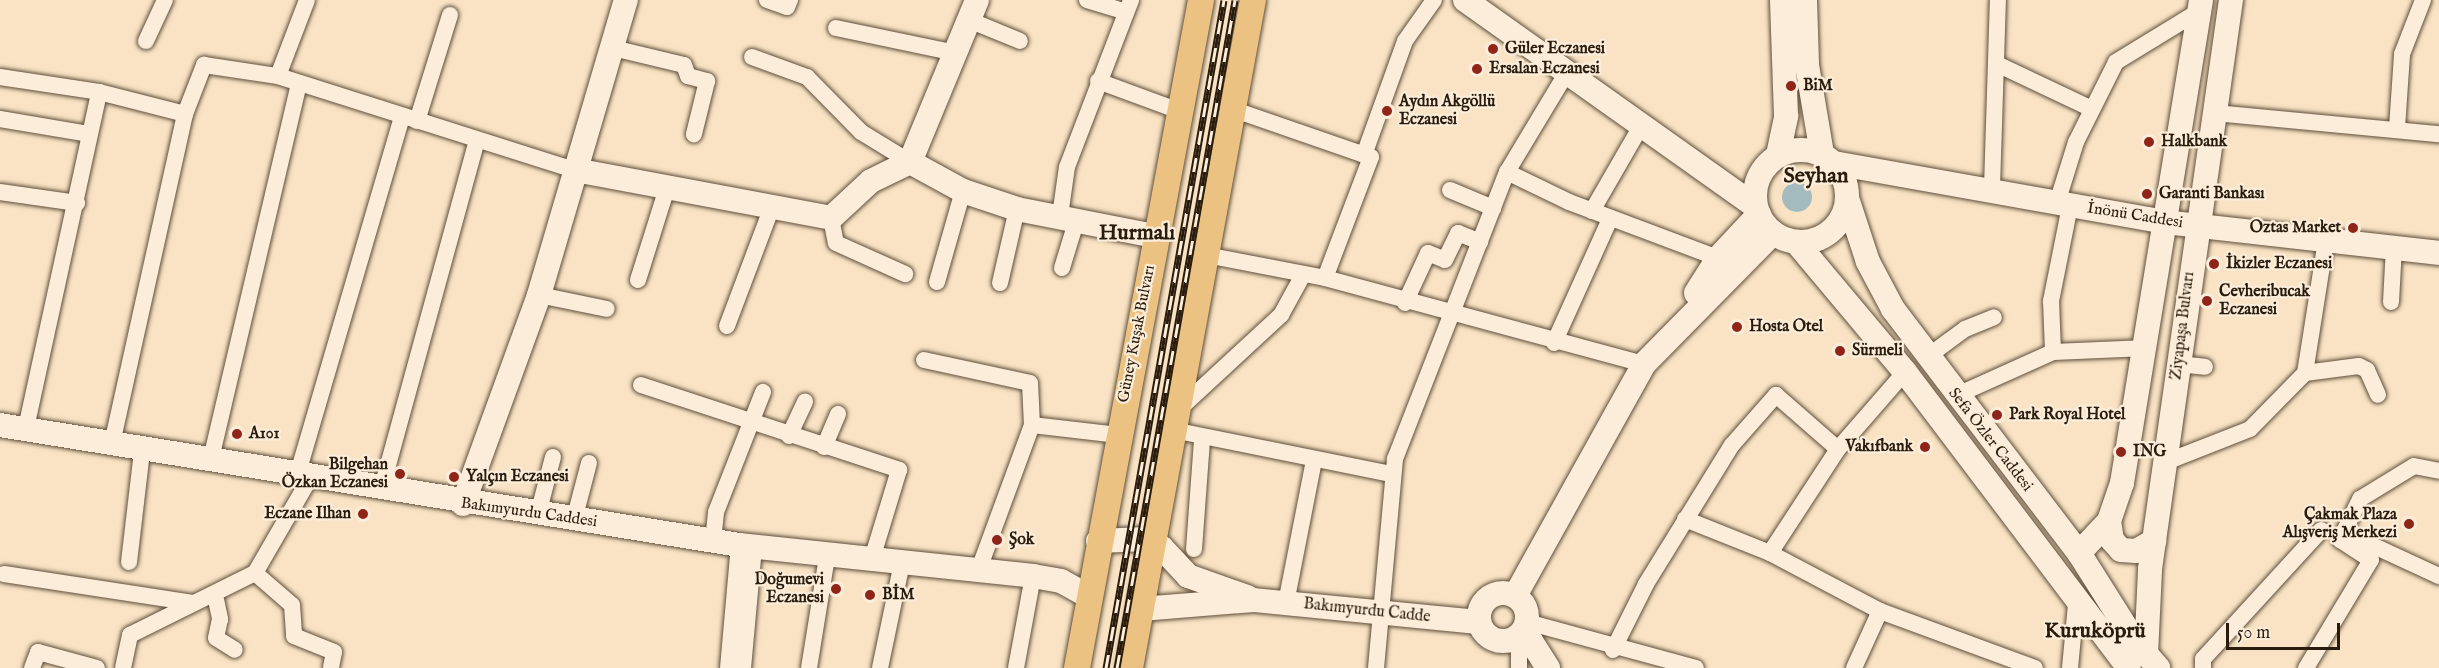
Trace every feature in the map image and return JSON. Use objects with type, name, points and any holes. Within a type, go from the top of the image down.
[{"type":"main road","points":[[463,504],[539,295],[626,0]]},
{"type":"main road","name":"Güney Kuşak Bulvarı","points":[[1084,662],[1090,585],[1202,0]]},
{"type":"main road","points":[[1130,668],[1253,0]]},
{"type":"main road","points":[[1465,0],[1796,242],[1831,232],[1847,198],[1828,158],[1807,65],[1805,0]]},
{"type":"main road","points":[[1515,596],[1605,426],[1644,364],[1680,325],[1763,218],[1758,178],[1778,155],[1786,116],[1782,0]]},
{"type":"main road","name":"Ziyapaşa Bulvarı","points":[[2144,664],[2154,541],[2195,226],[2215,113],[2231,0]]},
{"type":"main road","name":"Ziyapaşa Bulvarı","points":[[2109,521],[2147,348],[2164,222],[2201,5]]},
{"type":"main road","points":[[575,170],[831,218],[870,181],[910,162],[973,10]]},
{"type":"main road","points":[[1778,155],[1808,149],[1828,158]]},
{"type":"main road","name":"İnönü Caddesi","points":[[1828,158],[1992,188],[2064,205],[2164,222],[2439,253]]},
{"type":"main road","points":[[910,162],[963,191],[1017,209],[1069,217],[1155,236]]},
{"type":"main road","name":"Sefa Özler Caddesi","points":[[1847,198],[1868,262],[1927,357],[2079,553],[2144,664]]},
{"type":"main road","points":[[1680,325],[1718,258],[1763,218]]},
{"type":"main road","name":"Sefa Özler Caddesi","points":[[1796,242],[1905,372],[2076,605],[2144,664]]},
{"type":"main road","name":"Bakımyurdu Caddesi","points":[[0,425],[113,439],[142,452],[463,504],[747,546],[871,562],[1033,576],[1090,585]]},
{"type":"main road","points":[[2109,521],[2112,540],[2121,550],[2136,551],[2154,541]]},
{"type":"main road","points":[[2079,553],[2109,521]]},
{"type":"main road","points":[[1098,541],[1119,536],[1153,543],[1188,576],[1254,600]]},
{"type":"main road","points":[[1524,629],[1496,640],[1479,622],[1486,599],[1500,592],[1515,596],[1526,607],[1524,629],[1548,668]]},
{"type":"main road","points":[[1141,609],[1254,600]]},
{"type":"main road","name":"Bakımyurdu Cadde","points":[[1254,600],[1479,622]]},
{"type":"street","points":[[146,41],[165,0]]},
{"type":"street","points":[[278,76],[307,0]]},
{"type":"street","points":[[767,0],[788,7],[790,0]]},
{"type":"street","points":[[1062,268],[1069,217],[1067,167],[1127,6],[1087,0]]},
{"type":"street","points":[[1364,155],[1405,41],[1434,0]]},
{"type":"street","points":[[1992,188],[1999,65],[1998,0]]},
{"type":"street","points":[[2397,128],[2402,54],[2423,0]]},
{"type":"street","points":[[2053,352],[2051,301],[2064,205],[2090,108],[2116,62],[2201,5]]},
{"type":"street","points":[[973,10],[1020,41]]},
{"type":"street","points":[[123,668],[130,635],[255,573],[303,477],[410,118],[450,15]]},
{"type":"street","points":[[836,28],[956,53]]},
{"type":"street","points":[[613,48],[684,65],[688,76],[707,81],[694,134]]},
{"type":"street","points":[[752,57],[807,77],[861,132],[910,162]]},
{"type":"street","points":[[113,439],[185,114],[204,65],[278,76],[575,170]]},
{"type":"street","points":[[1999,65],[2090,108]]},
{"type":"street","points":[[1376,668],[1377,613],[1392,474],[1507,172],[1566,74]]},
{"type":"street","points":[[0,77],[99,92],[185,114]]},
{"type":"street","points":[[1098,81],[1179,111]]},
{"type":"street","points":[[210,463],[299,84]]},
{"type":"street","points":[[26,428],[77,203],[99,92]]},
{"type":"street","points":[[1232,109],[1371,157],[1325,278]]},
{"type":"street","points":[[2215,113],[2397,128],[2439,134]]},
{"type":"street","points":[[0,119],[90,134]]},
{"type":"street","points":[[1592,211],[1640,128]]},
{"type":"street","points":[[381,491],[477,140]]},
{"type":"street","points":[[1507,172],[1610,219],[1718,258]]},
{"type":"street","points":[[638,280],[667,188]]},
{"type":"street","points":[[1450,190],[1493,208]]},
{"type":"street","points":[[937,282],[963,191]]},
{"type":"street","points":[[0,192],[77,203]]},
{"type":"street","points":[[727,326],[772,207]]},
{"type":"street","points":[[1000,283],[1017,209]]},
{"type":"street","points":[[831,218],[836,243],[905,274]]},
{"type":"street","points":[[1554,343],[1610,219]]},
{"type":"street","points":[[1405,303],[1428,253],[1445,260],[1458,233],[1480,242]]},
{"type":"street","points":[[2166,462],[2250,429],[2272,412],[2305,373],[2326,240]]},
{"type":"street","points":[[2391,302],[2394,247]]},
{"type":"street","points":[[1206,255],[1325,278],[1405,303],[1554,343],[1644,364]]},
{"type":"street","points":[[1303,275],[1281,315],[1175,421],[1202,440],[1392,474]]},
{"type":"street","points":[[539,295],[608,309]]},
{"type":"street","points":[[1927,357],[1965,329],[1994,316]]},
{"type":"street","points":[[1955,396],[2053,352],[2147,348]]},
{"type":"street","points":[[924,360],[1030,383],[1032,425],[978,572]]},
{"type":"street","points":[[2178,364],[2205,367]]},
{"type":"street","points":[[2305,373],[2359,366],[2367,370],[2378,395]]},
{"type":"street","points":[[1770,553],[1838,449],[1905,372]]},
{"type":"street","points":[[641,385],[749,425],[899,470],[871,562]]},
{"type":"street","points":[[713,541],[716,512],[764,392]]},
{"type":"street","points":[[1613,650],[1685,519],[1732,445],[1776,395],[1838,449]]},
{"type":"street","points":[[789,436],[805,401]]},
{"type":"street","points":[[824,447],[838,414]]},
{"type":"street","points":[[1032,425],[1118,435]]},
{"type":"street","points":[[1194,549],[1202,440]]},
{"type":"street","points":[[129,562],[142,452]]},
{"type":"street","points":[[538,514],[553,457]]},
{"type":"street","points":[[1286,603],[1314,460]]},
{"type":"street","points":[[574,520],[589,463]]},
{"type":"street","points":[[2306,668],[2371,560],[2340,540],[2360,499],[2414,466],[2439,471]]},
{"type":"street","points":[[1685,519],[1770,553],[1880,610],[2035,668]]},
{"type":"street","points":[[2203,668],[2203,659],[2321,530]]},
{"type":"street","points":[[2344,532],[2439,576]]},
{"type":"street","points":[[728,668],[747,546]]},
{"type":"street","points":[[743,668],[747,546]]},
{"type":"street","points":[[809,668],[827,557]]},
{"type":"street","points":[[880,668],[902,563]]},
{"type":"street","points":[[255,573],[292,605],[294,636],[334,652],[330,668]]},
{"type":"street","points":[[4,574],[193,603]]},
{"type":"street","points":[[1016,668],[1033,576]]},
{"type":"street","points":[[214,595],[220,619],[216,638],[235,650]]},
{"type":"street","points":[[2070,668],[2076,605]]},
{"type":"street","points":[[1854,668],[1880,610]]},
{"type":"street","points":[[1519,668],[1524,629],[1696,668]]},
{"type":"street","points":[[32,668],[38,652],[97,668]]},
{"type":"water","points":[[1797,182],[1808,186],[1812,197],[1808,208],[1797,212],[1786,208],[1782,197],[1786,186]]},
{"type":"railway","points":[[1106,668],[1224,0]]},
{"type":"railway","points":[[1117,668],[1235,0]]},
{"type":"place","name":"Güler Eczanesi","points":[[1493,49]]},
{"type":"place","name":"Ersalan Eczanesi","points":[[1477,69]]},
{"type":"place","name":"BiM","points":[[1791,86]]},
{"type":"place","name":"Aydın Akgöllü Eczanesi","points":[[1387,111]]},
{"type":"place","name":"Halkbank","points":[[2149,142]]},
{"type":"place","name":"Garanti Bankası","points":[[2147,194]]},
{"type":"place","name":"Oztas Market","points":[[2353,228]]},
{"type":"place","name":"İkizler Eczanesi","points":[[2214,264]]},
{"type":"place","name":"Cevheribucak Eczanesi","points":[[2207,301]]},
{"type":"place","name":"Hosta Otel","points":[[1737,327]]},
{"type":"place","name":"Sürmeli","points":[[1840,351]]},
{"type":"place","name":"Park Royal Hotel","points":[[1997,415]]},
{"type":"place","name":"A101","points":[[237,434]]},
{"type":"place","name":"Vakıfbank","points":[[1925,447]]},
{"type":"place","name":"ING","points":[[2121,452]]},
{"type":"place","name":"Bilgehan Özkan Eczanesi","points":[[400,474]]},
{"type":"place","name":"Yalçın Eczanesi","points":[[454,477]]},
{"type":"place","name":"Eczane Ilhan","points":[[363,514]]},
{"type":"place","name":"Çakmak Plaza Alışveriş Merkezi","points":[[2409,524]]},
{"type":"place","name":"Şok","points":[[997,540]]},
{"type":"place","name":"Doğumevi Eczanesi","points":[[836,589]]},
{"type":"place","name":"BİM","points":[[870,595]]},
{"type":"district","name":"Seyhan","points":[[1816,177]]},
{"type":"district","name":"Hurmalı","points":[[1137,234]]},
{"type":"district","name":"Kuruköprü","points":[[2095,632]]}]
